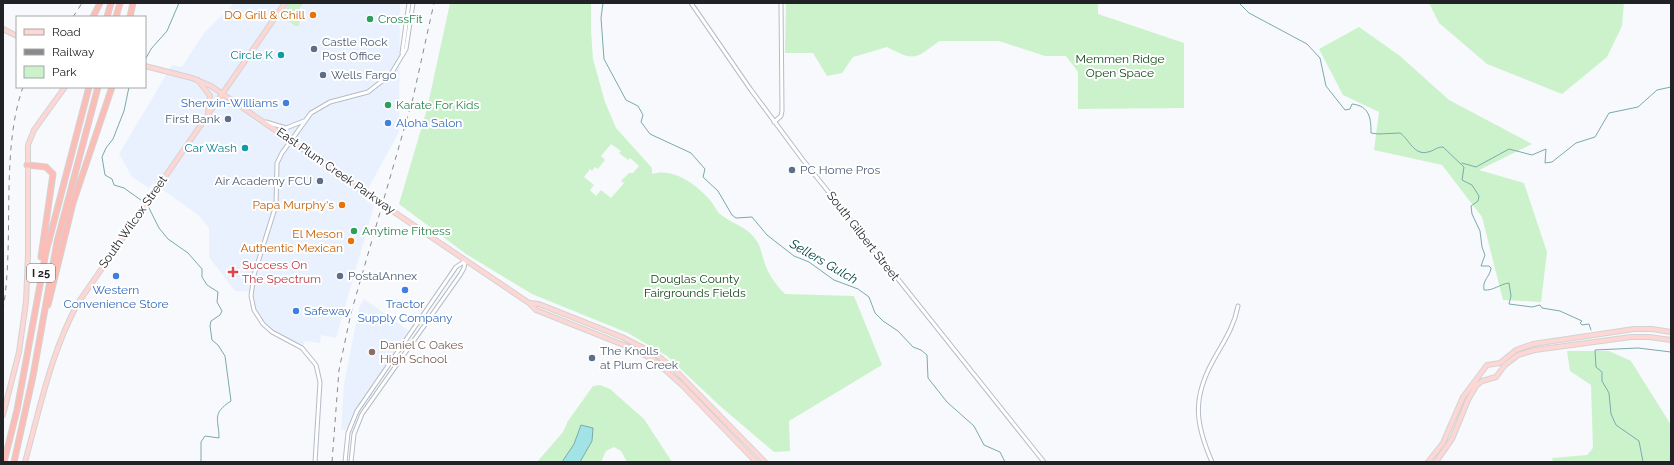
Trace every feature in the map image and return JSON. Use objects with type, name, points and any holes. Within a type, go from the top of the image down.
[{"type":"highway","points":[[94,16],[100,3]]},
{"type":"highway","points":[[107,16],[111,3]]},
{"type":"highway","points":[[116,16],[120,3]]},
{"type":"highway","points":[[130,16],[133,3]]},
{"type":"highway","name":"I 25","points":[[4,462],[26,361],[46,252],[89,88]]},
{"type":"highway","name":"I 25","points":[[14,462],[57,242],[98,88]]},
{"type":"highway","points":[[38,345],[73,203],[112,88]]},
{"type":"highway","points":[[26,361],[52,178],[50,170],[46,167],[27,164]]},
{"type":"main road","name":"South Wilcox Street","points":[[25,462],[49,376],[70,318],[90,284],[285,3]]},
{"type":"main road","points":[[3,29],[16,30]]},
{"type":"main road","points":[[9,30],[16,35]]},
{"type":"main road","name":"East Plum Creek Parkway","points":[[146,66],[198,80],[222,92],[465,261],[529,303],[536,310],[631,348],[658,364],[682,385],[756,462]]},
{"type":"main road","points":[[198,80],[210,96],[207,114]]},
{"type":"main road","points":[[3,415],[18,352],[26,302],[28,254],[28,145],[31,135],[64,88]]},
{"type":"main road","name":"East Plum Creek Parkway","points":[[529,303],[538,304],[622,337],[657,355],[674,369],[765,462]]},
{"type":"main road","points":[[1428,462],[1444,443],[1463,397],[1487,365],[1496,365],[1516,350],[1533,344],[1634,329],[1652,329],[1671,332]]},
{"type":"main road","points":[[1436,462],[1452,439],[1471,394],[1479,383],[1496,377],[1509,361],[1518,355],[1535,350],[1631,337],[1649,337],[1671,340]]},
{"type":"main road","points":[[1496,365],[1499,372]]},
{"type":"main road","points":[[1483,371],[1484,376],[1490,378]]},
{"type":"street","points":[[402,55],[409,3]]},
{"type":"street","points":[[315,462],[320,382],[316,365],[302,348],[272,332],[263,324],[254,310],[251,296],[254,275],[276,205],[278,160],[304,121],[324,105],[361,94],[374,88],[391,74],[408,41],[413,3]]},
{"type":"street","name":"South Gilbert Street","points":[[691,3],[774,122],[1044,462]]},
{"type":"street","points":[[774,122],[781,116],[782,111],[781,3]]},
{"type":"street","points":[[266,122],[286,128],[304,121]]},
{"type":"street","points":[[345,462],[348,433],[357,411],[456,267],[465,261]]},
{"type":"street","points":[[351,462],[354,434],[360,418],[460,275],[464,268],[465,261]]},
{"type":"street","points":[[1212,462],[1200,430],[1198,405],[1206,376],[1230,334],[1238,306]]},
{"type":"shaded area","points":[[234,3],[400,3],[399,132],[363,198],[374,206],[336,338],[321,335],[320,343],[305,341],[302,348],[272,332],[256,315],[251,292],[235,291],[209,257],[209,228],[197,214],[153,183],[149,188],[132,177],[119,154],[172,65],[182,67],[204,33]]},
{"type":"shaded area","points":[[364,299],[409,331],[358,406],[346,430],[341,430],[344,384],[359,308]]},
{"type":"green space","points":[[289,3],[303,3],[300,8],[299,26],[295,26],[285,19],[282,20],[279,18]]},
{"type":"green space","name":"Douglas County Fairgrounds Fields","points":[[450,3],[591,3],[593,59],[605,102],[616,128],[652,168],[652,174],[660,172],[668,173],[684,178],[704,194],[720,214],[750,233],[759,245],[770,275],[785,294],[854,296],[882,365],[789,421],[790,451],[774,452],[720,406],[667,356],[628,333],[532,294],[466,254],[399,204],[427,109]],"holes":[[[611,144],[621,151],[619,153],[628,160],[630,158],[639,166],[633,173],[629,173],[621,181],[624,183],[611,198],[601,190],[596,196],[590,190],[594,185],[584,177],[590,169],[592,171],[595,167],[598,169],[605,160],[601,156]]]},
{"type":"green space","name":"Memmen Ridge Open Space","points":[[786,3],[1098,3],[1098,14],[1184,43],[1184,108],[1078,109],[1078,72],[1066,56],[1045,56],[999,41],[939,41],[925,52],[914,56],[903,55],[887,47],[853,57],[842,73],[827,76],[813,53],[785,53]]},
{"type":"green space","points":[[1429,3],[1624,3],[1622,26],[1607,57],[1562,94],[1487,64],[1439,23]]},
{"type":"green space","points":[[1359,27],[1400,56],[1449,100],[1532,144],[1479,170],[1524,183],[1547,252],[1541,302],[1503,300],[1482,217],[1442,165],[1374,150],[1379,112],[1343,95],[1319,49]]},
{"type":"green space","points":[[1567,351],[1609,351],[1631,361],[1671,425],[1671,462],[1553,462],[1552,458],[1587,455],[1593,448],[1591,385],[1570,371]]},
{"type":"green space","points":[[600,385],[610,389],[644,419],[672,462],[627,462],[621,451],[614,447],[606,451],[601,462],[537,462],[563,432],[568,421],[593,386]]},
{"type":"water","points":[[581,425],[593,428],[592,441],[580,462],[562,462],[574,444]]},
{"type":"waterway","points":[[146,58],[151,49],[167,31],[179,3]]},
{"type":"waterway","name":"Sellers Gulch","points":[[603,3],[601,18],[604,59],[626,100],[638,106],[643,115],[641,122],[650,134],[691,153],[705,169],[703,177],[718,191],[732,215],[736,218],[752,217],[767,235],[794,256],[809,262],[834,280],[858,289],[869,297],[875,313],[883,321],[898,331],[913,347],[921,350],[927,355],[928,378],[947,402],[974,426],[984,445],[1000,452],[1005,462]]},
{"type":"waterway","points":[[1239,3],[1249,13],[1307,44],[1320,58],[1326,86],[1345,110],[1350,109],[1352,104],[1363,107],[1366,110],[1370,118],[1371,133],[1400,133],[1415,149],[1423,153],[1443,147],[1464,167],[1462,180],[1472,185],[1479,196],[1478,201],[1471,206],[1472,214],[1480,231],[1482,247],[1485,255],[1481,266],[1489,266],[1491,268],[1484,284],[1484,290],[1509,283],[1511,296],[1509,304],[1532,307],[1540,305],[1542,308],[1560,311],[1582,321],[1580,323],[1582,325],[1589,324],[1591,330]]},
{"type":"waterway","points":[[1462,163],[1476,167],[1509,149],[1532,155],[1546,149],[1545,163],[1552,162],[1576,143],[1595,137],[1609,113],[1638,107],[1657,90],[1671,87]]},
{"type":"waterway","points":[[129,88],[124,111],[113,139],[106,148],[102,157],[105,175],[112,179],[114,185],[124,188],[145,203]]},
{"type":"waterway","points":[[147,204],[159,228],[168,239],[188,253],[202,269],[202,277],[207,285],[218,292],[217,302],[222,311],[220,315],[211,321],[210,326],[212,340],[218,345],[225,356],[231,401],[218,413],[219,438],[205,436],[201,442],[201,462]]},
{"type":"waterway","points":[[1643,462],[1639,441],[1616,425],[1611,414],[1609,393],[1602,381],[1602,372],[1596,367],[1595,350],[1638,348],[1671,352]]},
{"type":"railway","points":[[74,16],[82,3]]},
{"type":"railway","points":[[332,462],[339,370],[351,313],[413,98],[434,3]]},
{"type":"railway","points":[[3,310],[8,254],[12,139],[16,112],[23,88]]},
{"type":"place","name":"DQ Grill & Chill","points":[[313,15]]},
{"type":"place","name":"CrossFit","points":[[370,19]]},
{"type":"place","name":"Castle Rock Post Office","points":[[314,49]]},
{"type":"place","name":"Circle K","points":[[281,55]]},
{"type":"place","name":"Wells Fargo","points":[[323,75]]},
{"type":"place","name":"Sherwin-Williams","points":[[286,103]]},
{"type":"place","name":"Karate For Kids","points":[[388,105]]},
{"type":"place","name":"First Bank","points":[[228,119]]},
{"type":"place","name":"Aloha Salon","points":[[388,123]]},
{"type":"place","name":"Car Wash","points":[[245,148]]},
{"type":"place","name":"PC Home Pros","points":[[792,170]]},
{"type":"place","name":"Air Academy FCU","points":[[320,181]]},
{"type":"place","name":"Papa Murphy's","points":[[342,205]]},
{"type":"place","name":"Anytime Fitness","points":[[354,231]]},
{"type":"place","name":"El Meson Authentic Mexican","points":[[351,241]]},
{"type":"place","name":"Success On The Spectrum","points":[[233,272]]},
{"type":"place","name":"Western Convenience Store","points":[[116,276]]},
{"type":"place","name":"PostalAnnex","points":[[340,276]]},
{"type":"place","name":"Tractor Supply Company","points":[[405,290]]},
{"type":"place","name":"Safeway","points":[[296,311]]},
{"type":"place","name":"Daniel C Oakes High School","points":[[372,352]]},
{"type":"place","name":"The Knolls at Plum Creek","points":[[592,358]]}]
